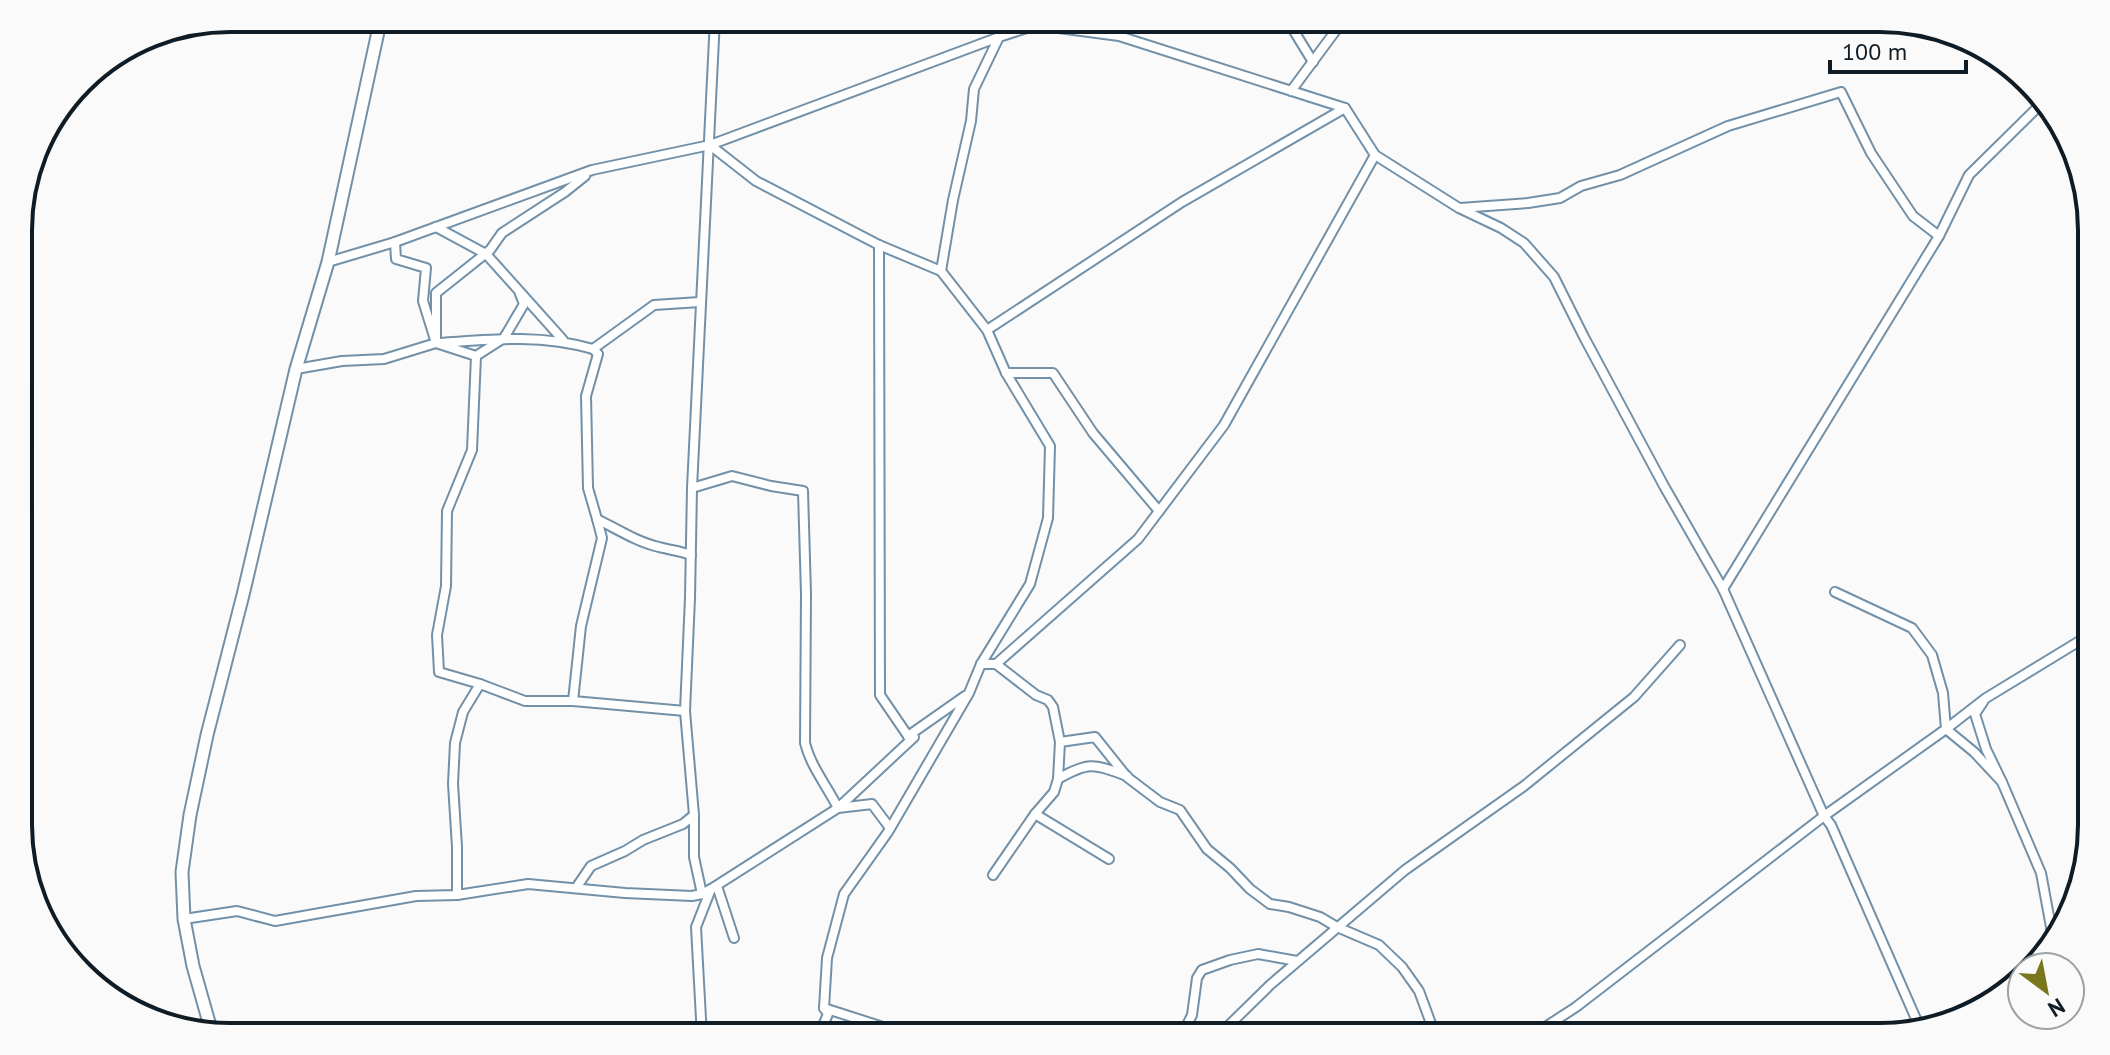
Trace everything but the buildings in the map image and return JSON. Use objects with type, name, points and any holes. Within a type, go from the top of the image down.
[{"type":"street","points":[[209,1021],[184,919],[182,872],[190,815],[296,369],[328,262],[378,32]]},
{"type":"street","points":[[714,32],[700,302],[685,711],[694,815],[694,857],[734,938]]},
{"type":"street","points":[[328,262],[395,242],[592,170],[710,145],[1014,32]]},
{"type":"street","points":[[1089,32],[1119,36],[1345,108],[1375,155],[1459,208],[1524,243],[1554,277],[1664,486],[1723,589],[1916,1019]]},
{"type":"street","points":[[1295,32],[1313,62]]},
{"type":"street","points":[[1291,91],[1335,32]]},
{"type":"street","points":[[941,271],[971,121],[974,89],[999,37]]},
{"type":"street","points":[[1459,208],[1560,198],[1581,186],[1620,175],[1728,126],[1841,92],[1871,153],[1913,216],[1939,236]]},
{"type":"street","points":[[987,330],[1182,202],[1345,108]]},
{"type":"street","points":[[1723,589],[1939,236],[1969,175],[2036,109]]},
{"type":"street","points":[[710,145],[756,181],[879,245],[941,271],[987,330],[1006,373],[1050,446],[1048,518],[1030,584],[981,664],[969,693],[890,828],[844,894],[827,958],[824,1008],[828,1014],[824,1023]]},
{"type":"street","points":[[996,664],[1138,539],[1224,425],[1375,155]]},
{"type":"street","points":[[436,343],[436,293],[486,254],[502,233],[565,192],[592,170]]},
{"type":"street","points":[[436,227],[486,254],[564,341]]},
{"type":"street","points":[[395,242],[396,259],[426,268],[423,301],[436,343]]},
{"type":"street","points":[[184,919],[237,911],[275,921],[416,896],[457,895],[528,884],[692,896],[710,890],[838,808],[914,737],[908,736],[880,695],[879,245]]},
{"type":"street","points":[[476,356],[504,338],[524,304],[516,286]]},
{"type":"street","points":[[593,349],[654,305],[700,302]]},
{"type":"street","points":[[296,369],[342,361],[384,359],[436,343],[504,338],[564,341],[593,349],[598,354],[586,396],[586,447],[588,488],[602,538],[581,626],[573,701]]},
{"type":"street","points":[[436,343],[476,356]]},
{"type":"street","points":[[476,356],[472,450],[447,511],[446,586],[437,635],[439,672],[525,701],[573,701],[685,711]]},
{"type":"street","points":[[1006,373],[1053,373],[1093,433],[1159,511]]},
{"type":"street","points":[[692,488],[732,476],[803,491],[805,743],[809,760],[838,808]]},
{"type":"street","points":[[597,519],[629,536],[691,555]]},
{"type":"street","points":[[1835,592],[1912,628],[1932,655],[1943,693],[1946,729],[1974,752],[2002,782]]},
{"type":"street","points":[[1551,1023],[1824,816],[1986,698],[2078,642]]},
{"type":"street","points":[[1230,1023],[1297,961],[1405,870],[1524,786],[1600,726],[1634,697],[1680,645]]},
{"type":"street","points":[[981,664],[996,664],[1036,695],[1048,700],[1053,707],[1060,742],[1058,779],[1054,792],[993,875]]},
{"type":"street","points":[[457,895],[453,784],[455,743],[463,712],[480,684]]},
{"type":"street","points":[[908,736],[969,693]]},
{"type":"street","points":[[1986,698],[1975,714],[1986,749],[2041,873],[2051,925]]},
{"type":"street","points":[[1060,742],[1095,737],[1127,777],[1160,802],[1180,810],[1207,849],[1270,904],[1320,917],[1379,945],[1402,967],[1419,991],[1431,1023]]},
{"type":"street","points":[[1058,779],[1088,765],[1127,777]]},
{"type":"street","points":[[838,808],[872,804],[890,828]]},
{"type":"street","points":[[1035,814],[1109,859]]},
{"type":"street","points":[[576,888],[591,866],[683,824],[694,815]]},
{"type":"street","points":[[701,1023],[696,927],[710,890]]},
{"type":"street","points":[[1188,1023],[1197,978],[1202,970],[1258,954],[1297,961]]},
{"type":"street","points":[[824,1008],[871,1023]]}]
